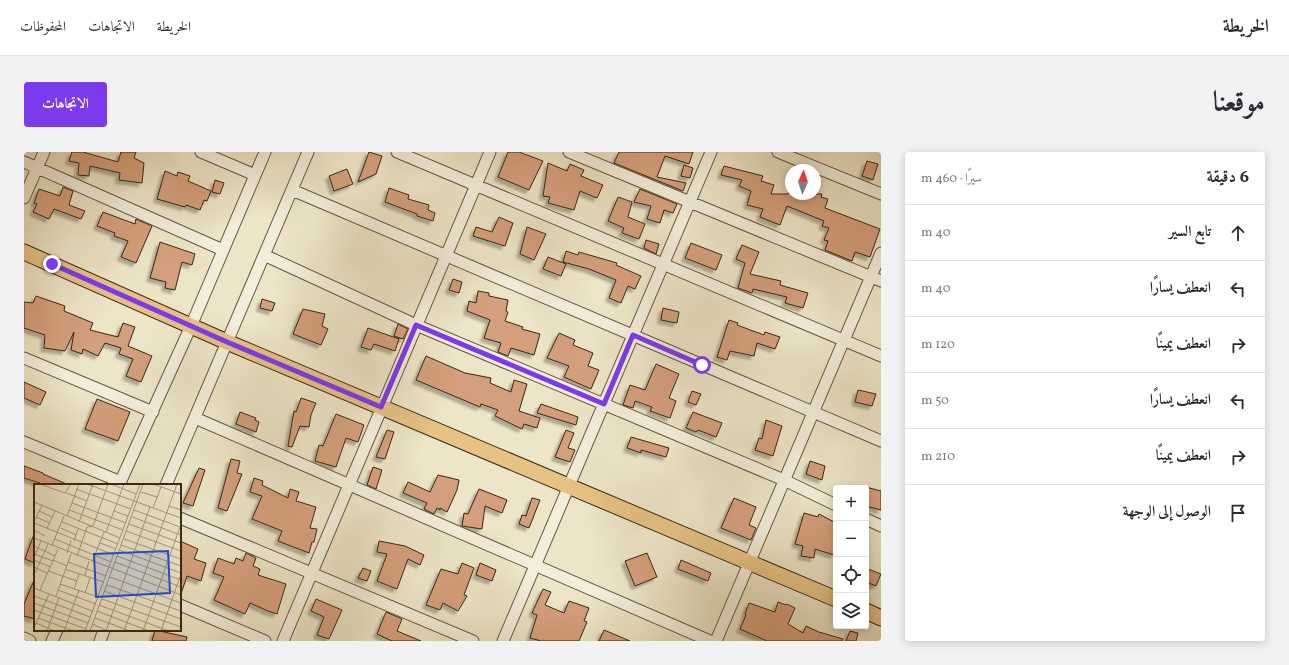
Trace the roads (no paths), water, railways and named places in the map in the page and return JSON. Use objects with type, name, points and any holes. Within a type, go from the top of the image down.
[{"type":"main road","points":[[24,252],[227,342],[833,598]]},
{"type":"main road","points":[[869,613],[881,618]]},
{"type":"street","points":[[24,198],[44,152]]},
{"type":"street","points":[[201,152],[255,175]]},
{"type":"street","points":[[24,442],[120,483],[191,326],[265,152]]},
{"type":"street","points":[[166,484],[308,152]]},
{"type":"street","points":[[397,152],[881,356]]},
{"type":"street","points":[[283,641],[490,152]]},
{"type":"street","points":[[569,152],[876,278]]},
{"type":"street","points":[[503,641],[711,152]]},
{"type":"street","points":[[778,152],[881,194]]},
{"type":"street","points":[[24,162],[223,250]]},
{"type":"street","points":[[292,190],[881,441]]},
{"type":"street","points":[[716,641],[844,340],[876,278],[881,253]]},
{"type":"street","points":[[264,255],[416,325],[784,480],[833,504]]},
{"type":"street","points":[[24,358],[153,412]]},
{"type":"street","points":[[195,418],[710,641]]},
{"type":"street","points":[[181,518],[473,641]]},
{"type":"street","points":[[869,520],[881,526]]},
{"type":"street","points":[[181,605],[266,641]]},
{"type":"street","points":[[52,641],[56,631]]},
{"type":"street","points":[[100,641],[104,631]]},
{"type":"street","points":[[24,638],[30,641]]}]
